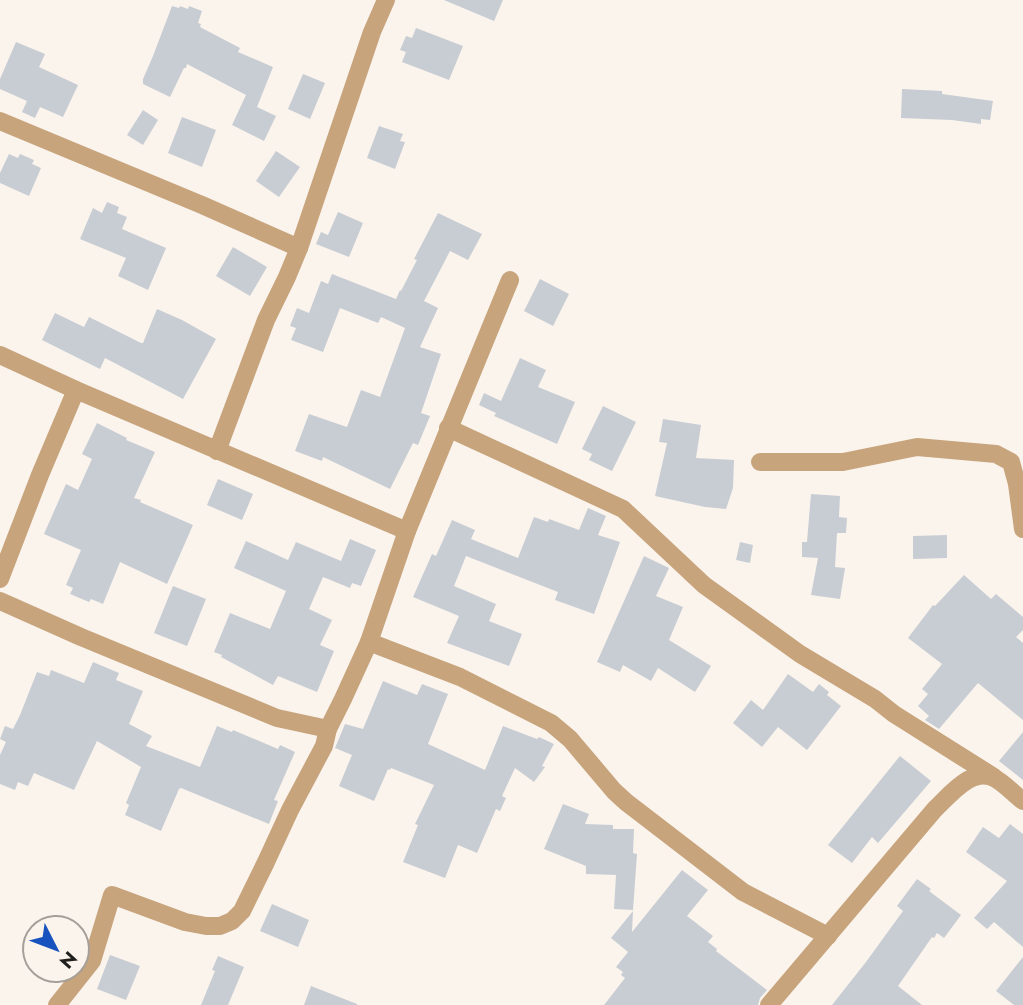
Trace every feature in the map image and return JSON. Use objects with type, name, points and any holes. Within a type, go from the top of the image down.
[{"type":"street","points":[[217,451],[266,320],[299,248],[372,32],[386,0]]},
{"type":"street","points":[[0,121],[299,248]]},
{"type":"street","points":[[57,1005],[92,961],[111,895],[185,922],[206,926],[220,926],[232,921],[242,911],[290,810],[324,747],[328,729],[369,642],[407,531],[510,280]]},
{"type":"street","points":[[0,355],[407,531]]},
{"type":"street","points":[[0,579],[76,390]]},
{"type":"street","points":[[448,428],[623,509],[704,585],[725,601],[800,654],[875,699],[894,714],[994,777],[1023,801]]},
{"type":"street","points":[[760,462],[843,462],[917,447],[996,454],[1011,462],[1023,529]]},
{"type":"street","points":[[0,601],[277,718],[328,729]]},
{"type":"street","points":[[369,642],[460,677],[551,723],[570,739],[626,802],[743,892],[828,936]]},
{"type":"street","points":[[774,1003],[944,801],[962,784],[976,776],[994,777]]},
{"type":"building","points":[[444,0],[503,0],[494,21]]},
{"type":"building","points":[[172,6],[188,9],[189,6],[202,11],[198,23],[201,24],[200,27],[240,48],[238,52],[273,67],[257,107],[276,116],[264,141],[232,125],[246,95],[187,64],[170,97],[143,84]]},
{"type":"building","points":[[416,28],[463,46],[449,80],[402,62],[406,52],[400,50],[406,36],[412,38]]},
{"type":"building","points":[[16,42],[45,54],[39,67],[78,85],[63,117],[40,107],[35,118],[22,112],[27,101],[0,89],[0,79]]},
{"type":"building","points":[[303,74],[325,83],[310,119],[288,109]]},
{"type":"building","points":[[902,89],[942,91],[942,94],[993,101],[990,120],[981,119],[981,124],[901,118]]},
{"type":"building","points":[[143,110],[158,120],[143,145],[127,135]]},
{"type":"building","points":[[182,117],[216,130],[202,167],[168,153]]},
{"type":"building","points":[[379,126],[403,134],[400,141],[405,142],[395,169],[367,158]]},
{"type":"building","points":[[276,151],[300,167],[279,197],[256,181]]},
{"type":"building","points":[[9,154],[18,158],[20,154],[34,160],[32,164],[41,168],[29,196],[0,183],[0,173]]},
{"type":"building","points":[[107,202],[119,207],[117,213],[127,217],[122,229],[166,248],[148,290],[118,276],[126,258],[80,239],[93,208],[102,213]]},
{"type":"building","points":[[338,212],[363,223],[349,257],[316,244],[321,232],[328,235]]},
{"type":"building","points":[[438,213],[482,234],[468,260],[450,251],[424,301],[438,308],[420,347],[441,354],[421,413],[430,416],[418,445],[413,443],[390,489],[323,457],[322,461],[295,451],[309,414],[347,427],[361,390],[380,397],[405,328],[381,317],[378,323],[340,308],[323,352],[291,340],[296,328],[290,326],[297,308],[309,313],[321,281],[328,284],[332,274],[396,299]]},
{"type":"building","points":[[233,247],[267,267],[250,296],[216,276]]},
{"type":"building","points":[[540,279],[569,294],[553,326],[524,311]]},
{"type":"building","points":[[157,309],[216,339],[183,399],[105,358],[100,369],[42,340],[55,313],[84,327],[89,317],[143,343]]},
{"type":"building","points":[[520,358],[546,370],[538,387],[575,402],[557,444],[494,416],[496,413],[479,405],[484,393],[501,401]]},
{"type":"building","points":[[603,406],[636,422],[612,471],[589,460],[592,454],[582,449]]},
{"type":"building","points":[[663,419],[701,425],[696,458],[734,460],[733,488],[726,509],[655,496],[667,443],[659,442]]},
{"type":"building","points":[[97,423],[127,438],[126,440],[155,452],[134,498],[193,525],[167,584],[120,562],[103,604],[91,599],[89,602],[70,594],[73,588],[66,585],[81,550],[44,534],[66,484],[78,490],[92,459],[82,454]]},
{"type":"building","points":[[218,479],[253,494],[242,520],[207,505]]},
{"type":"building","points":[[811,494],[840,496],[839,517],[847,518],[846,533],[837,533],[835,567],[845,568],[840,599],[811,595],[818,558],[802,557],[802,542],[807,542]]},
{"type":"building","points":[[588,508],[606,516],[598,535],[620,542],[594,614],[555,600],[558,592],[466,556],[454,586],[496,604],[489,621],[522,634],[509,666],[447,643],[459,616],[413,597],[432,554],[436,556],[452,520],[475,530],[471,539],[518,558],[534,517],[548,522],[549,519],[579,530]]},
{"type":"building","points":[[947,535],[947,558],[913,559],[913,536]]},
{"type":"building","points":[[350,539],[376,550],[361,586],[352,583],[350,588],[323,577],[309,609],[332,620],[320,645],[334,651],[317,692],[278,676],[273,685],[214,652],[230,613],[270,629],[286,591],[234,568],[246,541],[288,560],[296,542],[341,561]]},
{"type":"building","points":[[740,542],[753,545],[750,563],[736,560]]},
{"type":"building","points":[[644,556],[669,568],[656,596],[683,607],[669,640],[711,666],[695,692],[658,668],[651,681],[623,665],[620,672],[597,662]]},
{"type":"building","points":[[964,575],[991,599],[996,594],[1023,617],[1023,630],[1016,637],[1023,643],[1023,720],[978,683],[939,729],[925,720],[929,716],[918,706],[928,694],[922,689],[942,664],[908,638],[933,605],[935,606]]},
{"type":"building","points":[[173,586],[206,599],[187,646],[154,633]]},
{"type":"building","points":[[93,662],[119,673],[116,680],[143,691],[129,724],[152,736],[146,746],[200,767],[217,726],[278,749],[280,745],[295,752],[274,800],[278,801],[269,824],[181,788],[161,831],[125,815],[129,805],[126,803],[141,767],[97,741],[74,790],[34,773],[28,786],[18,782],[15,790],[0,784],[0,755],[6,742],[0,739],[5,726],[13,729],[37,672],[49,676],[51,670],[84,683]]},
{"type":"building","points":[[788,674],[813,692],[819,684],[829,692],[827,695],[841,706],[807,750],[778,727],[762,747],[733,723],[751,700],[763,710]]},
{"type":"building","points":[[383,681],[417,695],[422,684],[448,694],[428,744],[485,770],[503,726],[554,744],[542,766],[545,767],[534,782],[515,768],[502,796],[506,798],[500,811],[496,809],[477,853],[458,845],[445,878],[403,862],[418,825],[415,824],[434,785],[391,768],[388,769],[374,801],[339,786],[352,755],[335,748],[345,724],[363,729]]},
{"type":"building","points":[[1023,732],[1023,780],[999,761]]},
{"type":"building","points":[[900,756],[931,781],[878,843],[872,837],[852,863],[828,845]]},
{"type":"building","points":[[563,804],[589,814],[585,824],[613,825],[613,829],[634,829],[633,853],[637,854],[633,910],[614,909],[616,875],[586,874],[586,866],[544,849]]},
{"type":"building","points":[[1010,824],[1023,834],[1023,947],[994,922],[987,929],[974,918],[1007,881],[966,852],[983,827],[999,838]]},
{"type":"building","points":[[682,870],[708,890],[687,916],[713,936],[708,942],[716,951],[767,990],[758,1005],[604,1005],[625,978],[621,975],[623,972],[616,967],[628,952],[611,938],[633,911],[632,932]]},
{"type":"building","points":[[917,879],[961,915],[944,938],[937,933],[932,937],[898,986],[922,1005],[832,1005],[903,911],[897,906]]},
{"type":"building","points":[[272,904],[309,920],[298,947],[260,931]]},
{"type":"building","points":[[110,955],[140,966],[126,1000],[97,989]]},
{"type":"building","points":[[218,956],[244,967],[228,1005],[201,1005],[215,971],[212,970]]},
{"type":"building","points":[[1023,957],[1023,1005],[1014,1005],[996,991]]},
{"type":"building","points":[[311,986],[357,1004],[357,1005],[304,1005]]}]
